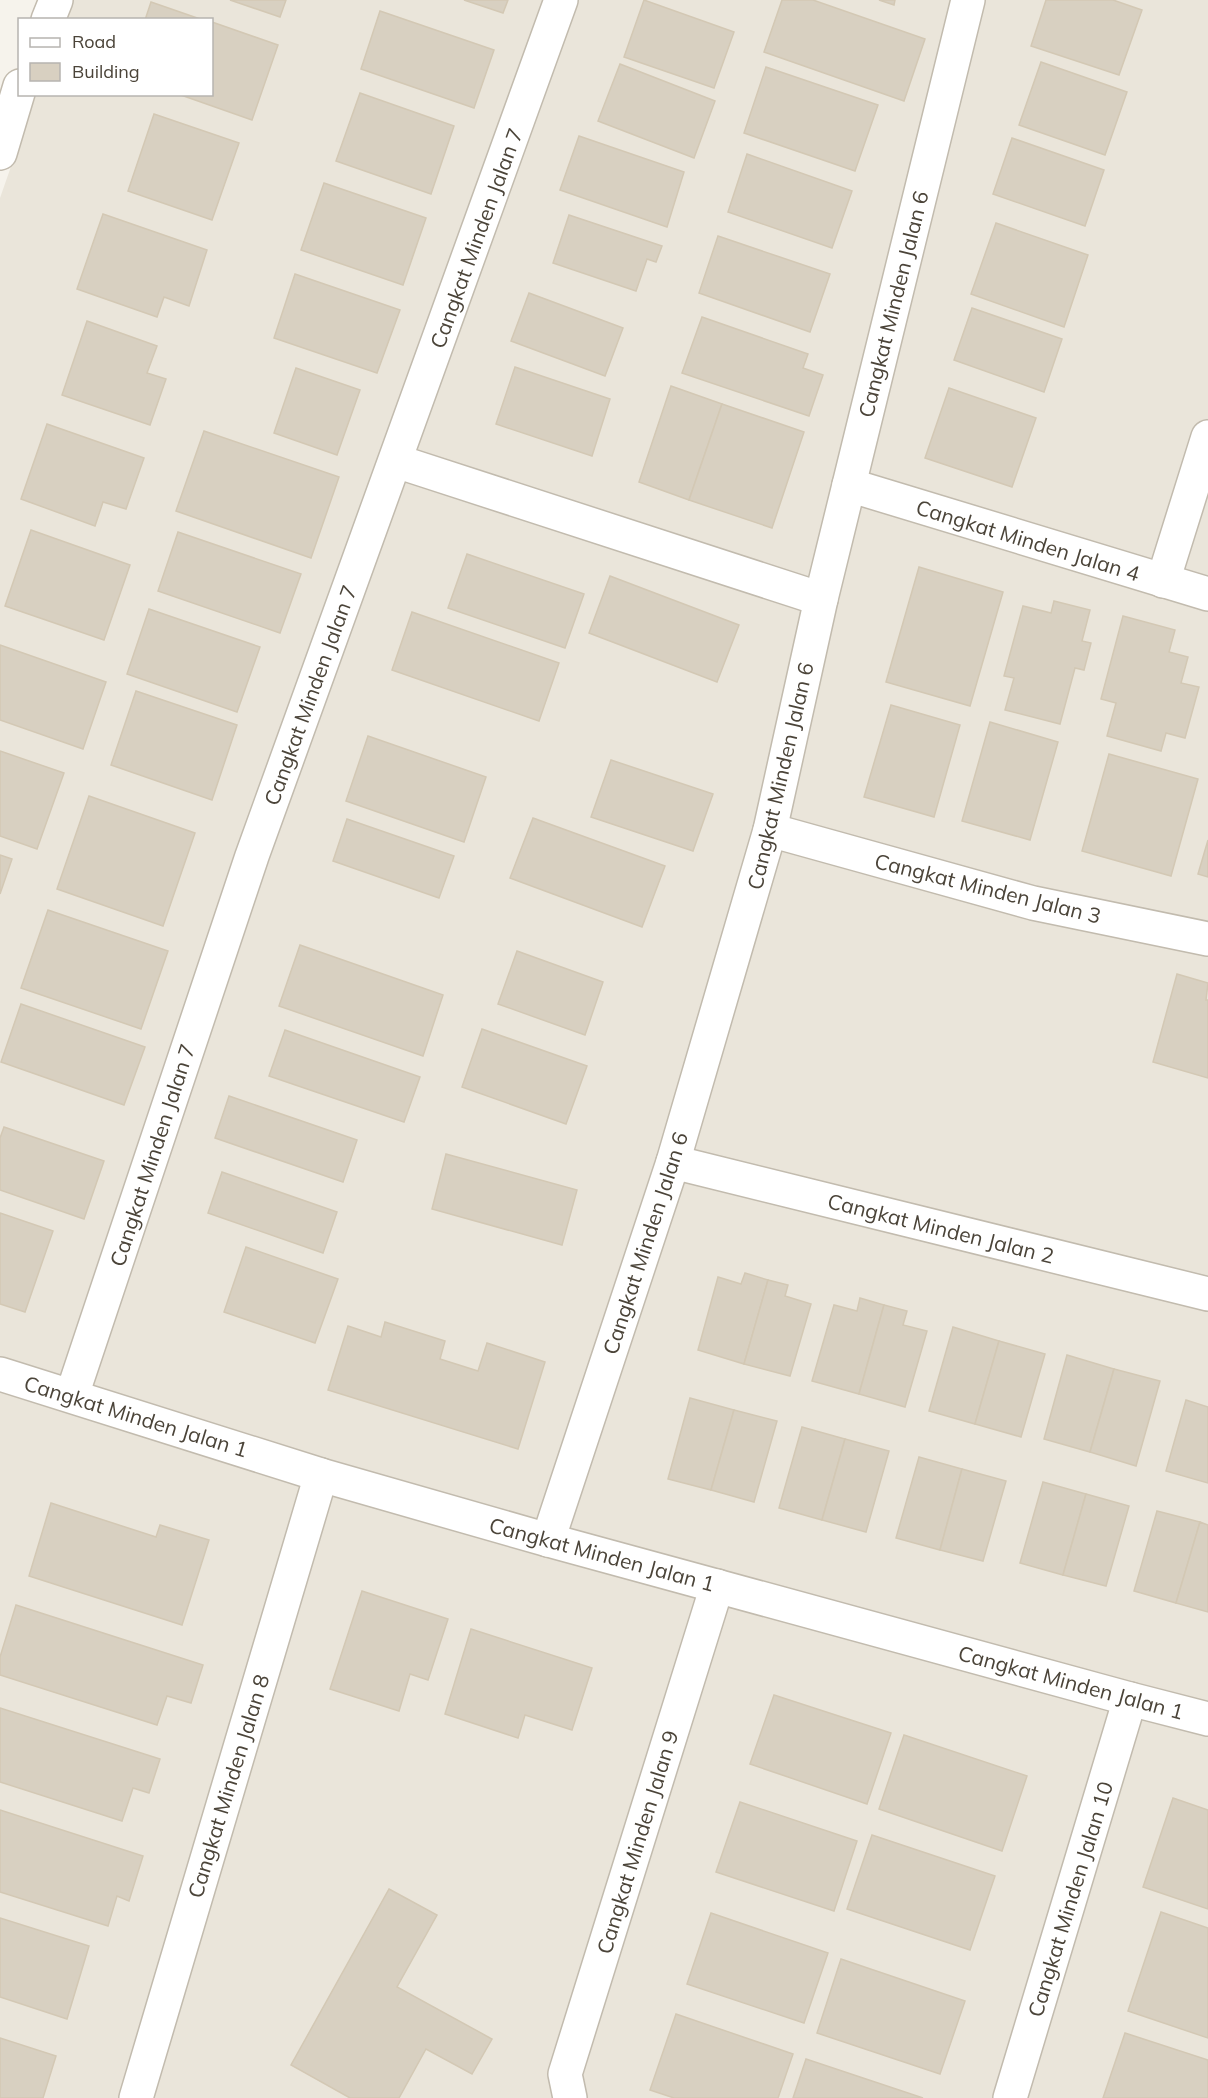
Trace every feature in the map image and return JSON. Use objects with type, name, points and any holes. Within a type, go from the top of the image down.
[{"type":"street","points":[[49,18],[56,0]]},
{"type":"street","name":"Cangkat Minden Jalan 7","points":[[72,1395],[252,856],[561,0]]},
{"type":"street","name":"Cangkat Minden Jalan 6","points":[[548,1540],[673,1162],[771,830],[821,599],[968,0]]},
{"type":"street","points":[[0,153],[18,93]]},
{"type":"street","points":[[1163,581],[1208,437]]},
{"type":"street","points":[[396,461],[821,599]]},
{"type":"street","name":"Cangkat Minden Jalan 4","points":[[849,485],[1208,594]]},
{"type":"street","name":"Cangkat Minden Jalan 3","points":[[771,830],[1033,903],[1208,939]]},
{"type":"street","name":"Cangkat Minden Jalan 2","points":[[673,1162],[1208,1294]]},
{"type":"street","name":"Cangkat Minden Jalan 1","points":[[0,1374],[321,1474],[548,1540],[1208,1719]]},
{"type":"street","name":"Cangkat Minden Jalan 8","points":[[136,2098],[321,1474]]},
{"type":"street","name":"Cangkat Minden Jalan 9","points":[[570,2098],[565,2074],[717,1586]]},
{"type":"street","name":"Cangkat Minden Jalan 10","points":[[1010,2098],[1130,1699]]},
{"type":"shaded area","points":[[69,0],[1208,0],[1208,2098],[0,2098],[0,198],[36,96],[213,96],[213,18],[62,18]]},
{"type":"building","points":[[230,0],[286,0],[280,17]]},
{"type":"building","points":[[464,0],[508,0],[503,13]]},
{"type":"building","points":[[644,0],[734,32],[714,88],[624,57]]},
{"type":"building","points":[[782,0],[813,0],[925,39],[904,101],[764,52]]},
{"type":"building","points":[[879,0],[895,0],[894,5]]},
{"type":"building","points":[[1046,0],[1113,0],[1142,10],[1119,75],[1031,46]]},
{"type":"building","points":[[151,2],[197,18],[146,18]]},
{"type":"building","points":[[380,11],[494,50],[474,108],[361,69]]},
{"type":"building","points":[[213,22],[278,45],[252,120],[184,96],[213,96]]},
{"type":"building","points":[[1041,62],[1127,92],[1105,155],[1019,125]]},
{"type":"building","points":[[620,64],[715,101],[694,158],[598,121]]},
{"type":"building","points":[[766,67],[878,105],[855,171],[744,133]]},
{"type":"building","points":[[360,93],[454,126],[431,194],[336,161]]},
{"type":"building","points":[[154,114],[239,143],[212,220],[128,191]]},
{"type":"building","points":[[579,136],[684,172],[667,227],[560,190]]},
{"type":"building","points":[[1012,138],[1104,170],[1085,226],[993,194]]},
{"type":"building","points":[[747,154],[852,191],[832,248],[728,212]]},
{"type":"building","points":[[324,183],[426,218],[403,285],[301,250]]},
{"type":"building","points":[[103,214],[207,250],[189,306],[164,297],[157,317],[77,289]]},
{"type":"building","points":[[569,215],[662,246],[656,262],[647,259],[636,291],[553,263]]},
{"type":"building","points":[[996,223],[1088,255],[1064,327],[971,294]]},
{"type":"building","points":[[718,236],[830,274],[810,332],[699,293]]},
{"type":"building","points":[[295,274],[400,310],[377,373],[274,338]]},
{"type":"building","points":[[529,293],[623,328],[605,376],[511,341]]},
{"type":"building","points":[[972,308],[1062,339],[1044,392],[954,360]]},
{"type":"building","points":[[702,317],[808,354],[803,368],[823,375],[809,416],[682,373]]},
{"type":"building","points":[[87,321],[157,346],[147,373],[166,379],[150,425],[62,395]]},
{"type":"building","points":[[515,367],[610,399],[592,456],[496,424]]},
{"type":"building","points":[[296,368],[360,390],[337,455],[274,433]]},
{"type":"building","points":[[671,386],[722,404],[689,500],[639,482]]},
{"type":"building","points":[[949,388],[1036,418],[1012,487],[925,458]]},
{"type":"building","points":[[722,404],[804,432],[772,528],[689,500]]},
{"type":"building","points":[[47,424],[144,458],[126,509],[103,502],[95,526],[21,499]]},
{"type":"building","points":[[204,431],[339,477],[311,558],[176,511]]},
{"type":"building","points":[[31,530],[130,565],[104,640],[5,606]]},
{"type":"building","points":[[178,532],[301,574],[280,633],[158,591]]},
{"type":"building","points":[[467,554],[584,594],[565,648],[448,608]]},
{"type":"building","points":[[919,567],[1003,592],[970,706],[886,682]]},
{"type":"building","points":[[610,576],[739,625],[717,682],[589,633]]},
{"type":"building","points":[[1054,601],[1090,610],[1082,641],[1091,643],[1084,670],[1075,668],[1060,724],[1005,710],[1014,678],[1004,676],[1023,606],[1051,613]]},
{"type":"building","points":[[149,609],[260,647],[237,712],[127,674]]},
{"type":"building","points":[[412,612],[559,663],[539,721],[392,670]]},
{"type":"building","points":[[1123,616],[1175,630],[1169,652],[1188,657],[1181,683],[1199,687],[1185,738],[1166,733],[1161,751],[1107,736],[1116,703],[1101,699]]},
{"type":"building","points":[[0,645],[106,682],[83,749],[0,720]]},
{"type":"building","points":[[136,691],[237,725],[212,800],[111,765]]},
{"type":"building","points":[[891,705],[960,725],[934,817],[864,797]]},
{"type":"building","points":[[990,722],[1058,742],[1030,840],[962,821]]},
{"type":"building","points":[[368,736],[486,777],[464,842],[346,801]]},
{"type":"building","points":[[0,751],[64,773],[37,849],[0,836]]},
{"type":"building","points":[[1109,754],[1198,779],[1171,876],[1082,851]]},
{"type":"building","points":[[611,760],[713,794],[693,851],[591,817]]},
{"type":"building","points":[[89,796],[195,833],[163,926],[57,889]]},
{"type":"building","points":[[533,818],[665,866],[642,927],[510,878]]},
{"type":"building","points":[[347,819],[454,856],[439,898],[333,861]]},
{"type":"building","points":[[1208,840],[1208,877],[1198,874]]},
{"type":"building","points":[[0,855],[12,859],[0,894]]},
{"type":"building","points":[[48,910],[168,951],[141,1029],[21,988]]},
{"type":"building","points":[[300,945],[443,995],[423,1056],[279,1006]]},
{"type":"building","points":[[517,951],[603,982],[585,1035],[498,1004]]},
{"type":"building","points":[[1177,974],[1208,983],[1206,1000],[1208,1000],[1208,1078],[1153,1062]]},
{"type":"building","points":[[21,1004],[145,1047],[124,1105],[1,1062]]},
{"type":"building","points":[[482,1029],[587,1066],[566,1124],[462,1087]]},
{"type":"building","points":[[285,1030],[420,1077],[404,1122],[269,1076]]},
{"type":"building","points":[[229,1096],[357,1140],[343,1182],[215,1138]]},
{"type":"building","points":[[4,1127],[104,1161],[84,1219],[0,1190],[0,1138]]},
{"type":"building","points":[[446,1154],[577,1190],[562,1245],[432,1209]]},
{"type":"building","points":[[222,1172],[337,1212],[323,1253],[208,1213]]},
{"type":"building","points":[[0,1213],[53,1231],[25,1312],[0,1304]]},
{"type":"building","points":[[246,1247],[338,1279],[315,1343],[224,1312]]},
{"type":"building","points":[[745,1273],[768,1280],[744,1364],[698,1350],[718,1277],[741,1284]]},
{"type":"building","points":[[768,1280],[788,1285],[785,1296],[811,1304],[790,1376],[744,1364]]},
{"type":"building","points":[[860,1298],[884,1305],[859,1394],[812,1381],[834,1305],[857,1311]]},
{"type":"building","points":[[884,1305],[907,1311],[903,1325],[927,1331],[905,1407],[859,1394]]},
{"type":"building","points":[[385,1322],[445,1341],[440,1359],[478,1371],[487,1343],[545,1362],[518,1449],[328,1390],[348,1326],[381,1337]]},
{"type":"building","points":[[953,1327],[999,1341],[975,1424],[929,1411]]},
{"type":"building","points":[[999,1341],[1045,1354],[1021,1437],[975,1424]]},
{"type":"building","points":[[1067,1355],[1114,1369],[1090,1452],[1044,1439]]},
{"type":"building","points":[[1114,1369],[1160,1381],[1136,1466],[1090,1452]]},
{"type":"building","points":[[690,1398],[734,1410],[711,1490],[668,1479]]},
{"type":"building","points":[[1186,1400],[1208,1407],[1208,1483],[1166,1471]]},
{"type":"building","points":[[734,1410],[777,1421],[754,1502],[711,1490]]},
{"type":"building","points":[[802,1427],[845,1439],[822,1520],[779,1508]]},
{"type":"building","points":[[845,1439],[889,1451],[866,1532],[822,1520]]},
{"type":"building","points":[[919,1457],[962,1469],[940,1550],[896,1538]]},
{"type":"building","points":[[962,1469],[1006,1481],[983,1561],[940,1550]]},
{"type":"building","points":[[1043,1482],[1086,1494],[1063,1575],[1020,1563]]},
{"type":"building","points":[[1086,1494],[1129,1506],[1106,1586],[1063,1575]]},
{"type":"building","points":[[51,1503],[156,1537],[160,1525],[209,1540],[182,1625],[29,1576]]},
{"type":"building","points":[[1157,1511],[1200,1522],[1176,1603],[1134,1591]]},
{"type":"building","points":[[1200,1522],[1208,1525],[1208,1612],[1176,1603]]},
{"type":"building","points":[[362,1591],[448,1619],[428,1680],[410,1674],[399,1711],[330,1689]]},
{"type":"building","points":[[16,1605],[203,1665],[191,1703],[167,1696],[157,1725],[0,1675],[0,1657]]},
{"type":"building","points":[[471,1629],[592,1668],[572,1730],[525,1715],[518,1738],[445,1714]]},
{"type":"building","points":[[774,1695],[891,1733],[867,1804],[750,1764]]},
{"type":"building","points":[[0,1708],[160,1759],[149,1793],[133,1788],[122,1821],[0,1782]]},
{"type":"building","points":[[904,1735],[1027,1776],[1002,1851],[879,1809]]},
{"type":"building","points":[[1173,1798],[1208,1810],[1208,1909],[1143,1887]]},
{"type":"building","points":[[740,1802],[857,1841],[834,1911],[716,1872]]},
{"type":"building","points":[[0,1810],[143,1856],[129,1901],[117,1896],[108,1926],[0,1892]]},
{"type":"building","points":[[872,1835],[995,1876],[970,1950],[847,1909]]},
{"type":"building","points":[[389,1889],[437,1915],[397,1987],[492,2039],[472,2074],[426,2049],[399,2098],[350,2098],[291,2065]]},
{"type":"building","points":[[1161,1912],[1208,1928],[1208,2038],[1128,2011]]},
{"type":"building","points":[[711,1913],[828,1953],[804,2023],[687,1984]]},
{"type":"building","points":[[0,1918],[89,1946],[67,2019],[0,1997]]},
{"type":"building","points":[[841,1959],[965,2001],[940,2074],[817,2033]]},
{"type":"building","points":[[676,2014],[793,2054],[778,2098],[674,2098],[650,2090]]},
{"type":"building","points":[[1125,2033],[1208,2060],[1208,2098],[1103,2098]]},
{"type":"building","points":[[0,2038],[56,2056],[43,2098],[0,2098]]},
{"type":"building","points":[[806,2059],[923,2098],[793,2098]]}]
